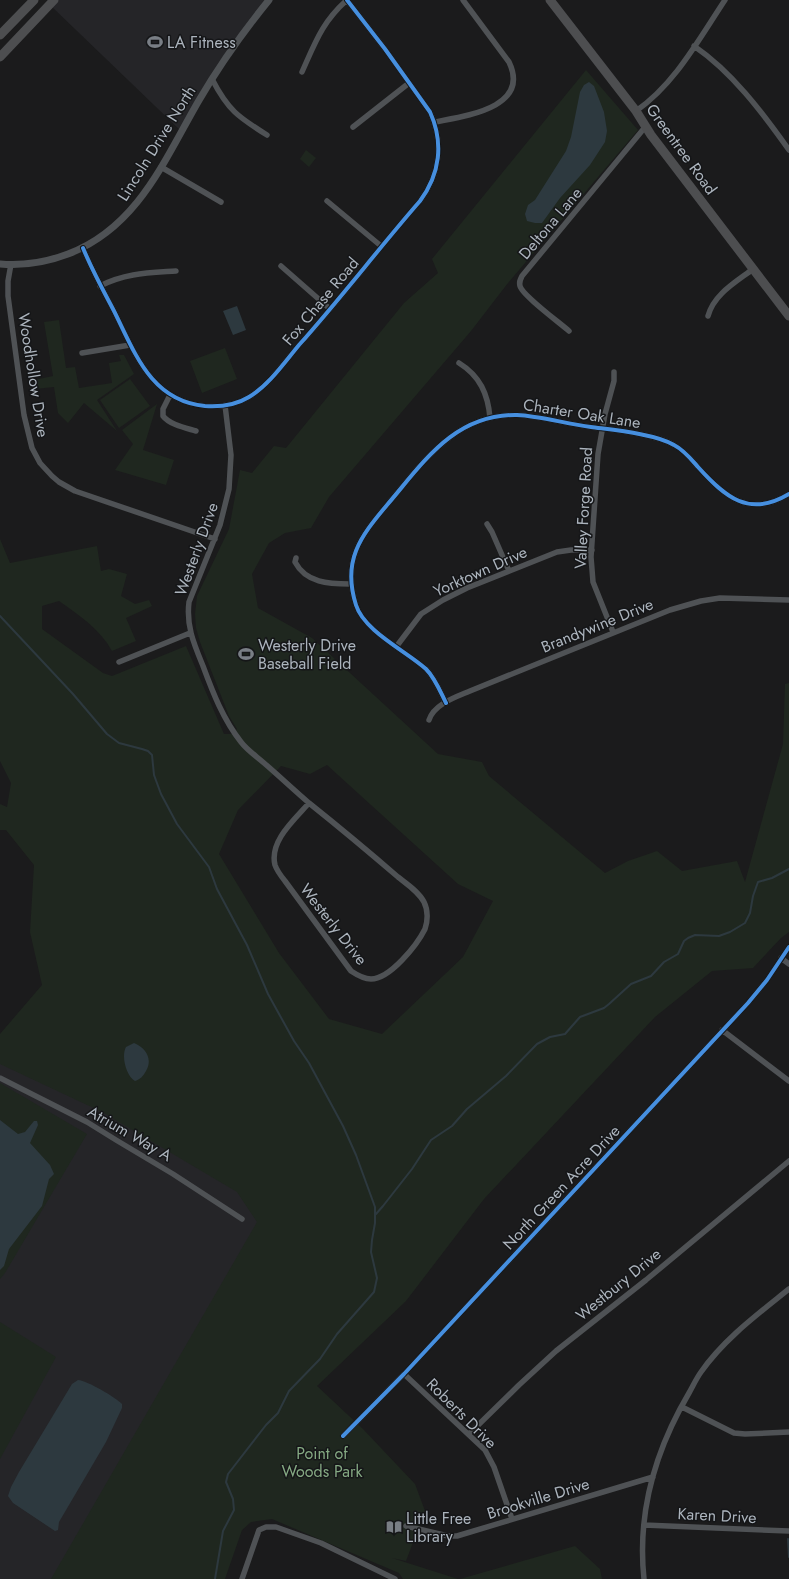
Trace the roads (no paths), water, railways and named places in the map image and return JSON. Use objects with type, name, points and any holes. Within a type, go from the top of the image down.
[{"type":"main road","points":[[0,35],[34,0]]},
{"type":"main road","points":[[0,57],[54,0]]},
{"type":"main road","name":"Greentree Road","points":[[550,0],[636,111],[651,135],[789,316]]},
{"type":"street","name":"Lincoln Drive North","points":[[0,264],[45,261],[62,257],[83,248],[104,236],[127,215],[147,189],[212,80],[239,39],[269,0]]},
{"type":"street","points":[[302,72],[325,24],[334,11],[347,0]]},
{"type":"street","name":"Fox Chase Road","points":[[83,248],[100,286],[130,345],[149,376],[160,388],[184,402],[200,406],[225,405],[240,402],[265,384],[420,201],[431,182],[438,161],[439,140],[435,122],[430,112],[347,0]]},
{"type":"street","points":[[435,122],[475,113],[498,104],[508,95],[513,82],[512,68],[463,0]]},
{"type":"street","points":[[636,111],[668,82],[725,0]]},
{"type":"street","points":[[694,46],[707,55],[747,95],[789,150]]},
{"type":"street","points":[[212,80],[221,96],[234,112],[243,120],[267,135]]},
{"type":"street","points":[[353,127],[409,83]]},
{"type":"street","name":"Deltona Lane","points":[[569,331],[527,295],[520,287],[520,281],[522,276],[646,126]]},
{"type":"street","points":[[160,167],[221,202]]},
{"type":"street","points":[[327,201],[381,246]]},
{"type":"street","name":"Woodhollow Drive","points":[[11,264],[8,281],[8,296],[24,415],[32,448],[40,463],[58,482],[75,491],[215,539]]},
{"type":"street","points":[[281,266],[330,309]]},
{"type":"street","points":[[708,316],[718,297],[753,269]]},
{"type":"street","points":[[100,286],[115,278],[125,276],[176,271]]},
{"type":"street","points":[[82,353],[130,345]]},
{"type":"street","points":[[459,363],[467,368],[485,391],[489,405],[490,418]]},
{"type":"street","name":"Valley Forge Road","points":[[613,632],[593,582],[592,550],[596,476],[602,429],[614,381],[614,372]]},
{"type":"street","points":[[170,395],[163,409],[163,416],[165,419],[174,424],[196,431]]},
{"type":"street","name":"Westerly Drive","points":[[225,405],[230,436],[231,466],[226,501],[215,539],[189,602],[188,614],[190,633],[194,647],[222,713],[235,734],[247,748],[309,803],[415,891],[424,902],[427,915],[425,928],[403,959],[393,970],[383,976],[368,979],[358,976],[351,971],[285,881],[276,866],[274,854],[277,843],[309,803]]},
{"type":"street","name":"Charter Oak Lane","points":[[446,703],[436,682],[430,674],[367,622],[356,607],[350,584],[352,560],[359,545],[373,523],[404,484],[452,434],[490,418],[506,416],[525,416],[602,429],[667,441],[675,445],[687,455],[719,489],[741,503],[769,503],[789,494]]},
{"type":"street","points":[[487,524],[509,571]]},
{"type":"street","name":"Yorktown Drive","points":[[396,647],[421,614],[459,592],[557,552],[592,550]]},
{"type":"street","points":[[296,558],[295,562],[300,570],[314,580],[326,583],[350,584]]},
{"type":"street","name":"Brandywine Drive","points":[[429,720],[434,711],[446,703],[479,687],[670,610],[711,599],[789,600]]},
{"type":"street","points":[[119,662],[190,633]]},
{"type":"street","name":"North Green Acre Drive","points":[[343,1436],[404,1374],[722,1030],[748,1004],[767,980],[789,947]]},
{"type":"street","points":[[781,958],[789,964]]},
{"type":"street","points":[[722,1030],[789,1081]]},
{"type":"street","name":"Atrium Way A","points":[[0,1078],[87,1122],[164,1168],[242,1219]]},
{"type":"street","name":"Westbury Drive","points":[[469,1434],[556,1351],[646,1280],[789,1160]]},
{"type":"street","points":[[644,1579],[644,1525],[647,1501],[653,1477],[666,1439],[682,1407],[701,1372],[726,1343],[789,1289]]},
{"type":"street","name":"Roberts Drive","points":[[404,1374],[485,1450],[494,1467],[512,1519]]},
{"type":"street","points":[[682,1407],[734,1433],[789,1432]]},
{"type":"street","name":"Brookville Drive","points":[[406,1526],[452,1536],[653,1477]]},
{"type":"street","name":"Karen Drive","points":[[644,1525],[789,1531]]},
{"type":"street","points":[[242,1579],[259,1530],[276,1527],[321,1543],[395,1579]]},
{"type":"waterway","points":[[0,616],[73,694],[107,734],[119,743],[148,751],[152,755],[154,775],[161,794],[177,824],[209,867],[217,889],[247,945],[268,994],[294,1041],[309,1063],[343,1126],[356,1155],[375,1207],[375,1223],[371,1252],[377,1278],[374,1292],[337,1334],[320,1359],[289,1391],[278,1413],[266,1425],[228,1474],[226,1482],[233,1499],[234,1510],[223,1531],[215,1579]]},
{"type":"waterway","points":[[376,1214],[412,1169],[431,1140],[452,1126],[467,1109],[506,1076],[537,1044],[550,1037],[565,1034],[580,1017],[604,1008],[631,984],[651,976],[664,962],[678,954],[684,941],[688,938],[695,935],[719,936],[730,932],[745,923],[750,913],[753,896],[758,882],[772,878],[789,869]]},
{"type":"waterway","points":[[788,1539],[789,1557]]},
{"type":"place","name":"LA Fitness","points":[[155,42]]},
{"type":"place","name":"Westerly Drive Baseball Field","points":[[246,654]]},
{"type":"place","name":"Little Free Library","points":[[394,1527]]},
{"type":"park label","name":"Point of Woods Park","points":[[322,1462]]}]
